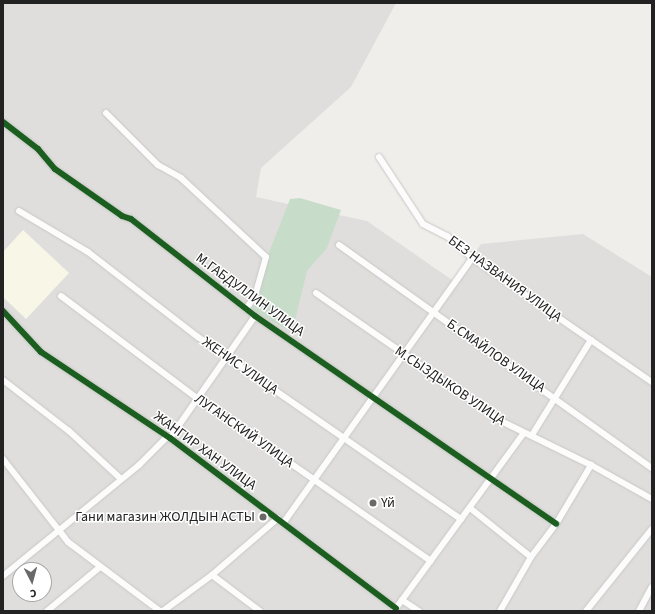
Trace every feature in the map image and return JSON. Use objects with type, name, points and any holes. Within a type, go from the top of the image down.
[{"type":"street","points":[[106,113],[158,165],[181,178],[266,257],[255,296],[246,309]]},
{"type":"street","name":"М.ГАБДУЛЛИН УЛИЦА","points":[[3,122],[38,149],[55,169],[111,209],[131,220],[255,316],[373,395],[556,524]]},
{"type":"street","name":"БЕЗ НАЗВАНИЯ УЛИЦА","points":[[379,158],[409,201],[417,218],[447,236],[472,258],[652,382]]},
{"type":"street","name":"ЖЕНИС УЛИЦА","points":[[19,212],[88,252],[198,337],[227,355],[342,438],[462,519]]},
{"type":"street","name":"Б.СМАЙЛОВ УЛИЦА","points":[[339,244],[393,285],[433,311],[652,468]]},
{"type":"street","points":[[284,522],[315,481],[342,438],[472,258]]},
{"type":"street","name":"М.СЫЗДЫКОВ УЛИЦА","points":[[316,293],[501,421],[591,465],[652,499]]},
{"type":"street","name":"ЛУГАНСКИЙ УЛИЦА","points":[[61,296],[197,398],[431,561]]},
{"type":"street","name":"ЖАНГИР ХАН УЛИЦА","points":[[3,311],[41,352],[168,438],[284,522],[395,610]]},
{"type":"street","points":[[168,438],[255,316]]},
{"type":"street","points":[[532,435],[591,340]]},
{"type":"street","points":[[3,380],[69,431],[120,478]]},
{"type":"street","points":[[395,610],[524,433]]},
{"type":"street","name":"ЖАНГИР ХАН УЛИЦА","points":[[3,576],[59,532],[120,478],[139,465],[168,438]]},
{"type":"street","points":[[3,459],[59,532],[100,567],[162,611],[212,575],[278,518]]},
{"type":"street","points":[[500,611],[531,557],[556,524],[591,465]]},
{"type":"street","points":[[470,508],[531,557]]},
{"type":"street","points":[[586,611],[652,529]]},
{"type":"street","points":[[47,611],[100,567]]},
{"type":"street","points":[[212,575],[260,611]]},
{"type":"street","points":[[639,611],[652,587]]},
{"type":"street","points":[[402,600],[419,611]]},
{"type":"shaded area","points":[[3,3],[396,3],[351,87],[261,168],[256,197],[367,221],[455,282],[481,244],[583,234],[652,277],[652,611],[3,611]]},
{"type":"shaded area","points":[[300,198],[341,210],[327,248],[307,271],[292,332],[252,311],[270,250],[290,199]]},
{"type":"shaded area","points":[[23,230],[69,273],[26,319],[3,297],[3,252]]},
{"type":"cycle path","points":[[3,122],[38,149],[55,169],[122,216],[131,219],[255,316],[556,524]]},
{"type":"cycle path","points":[[3,311],[41,352],[170,438],[396,608]]},
{"type":"place","name":"Үй","points":[[373,503]]},
{"type":"place","name":"Гани магазин ЖОЛДЫН АСТЫ","points":[[263,517]]}]
